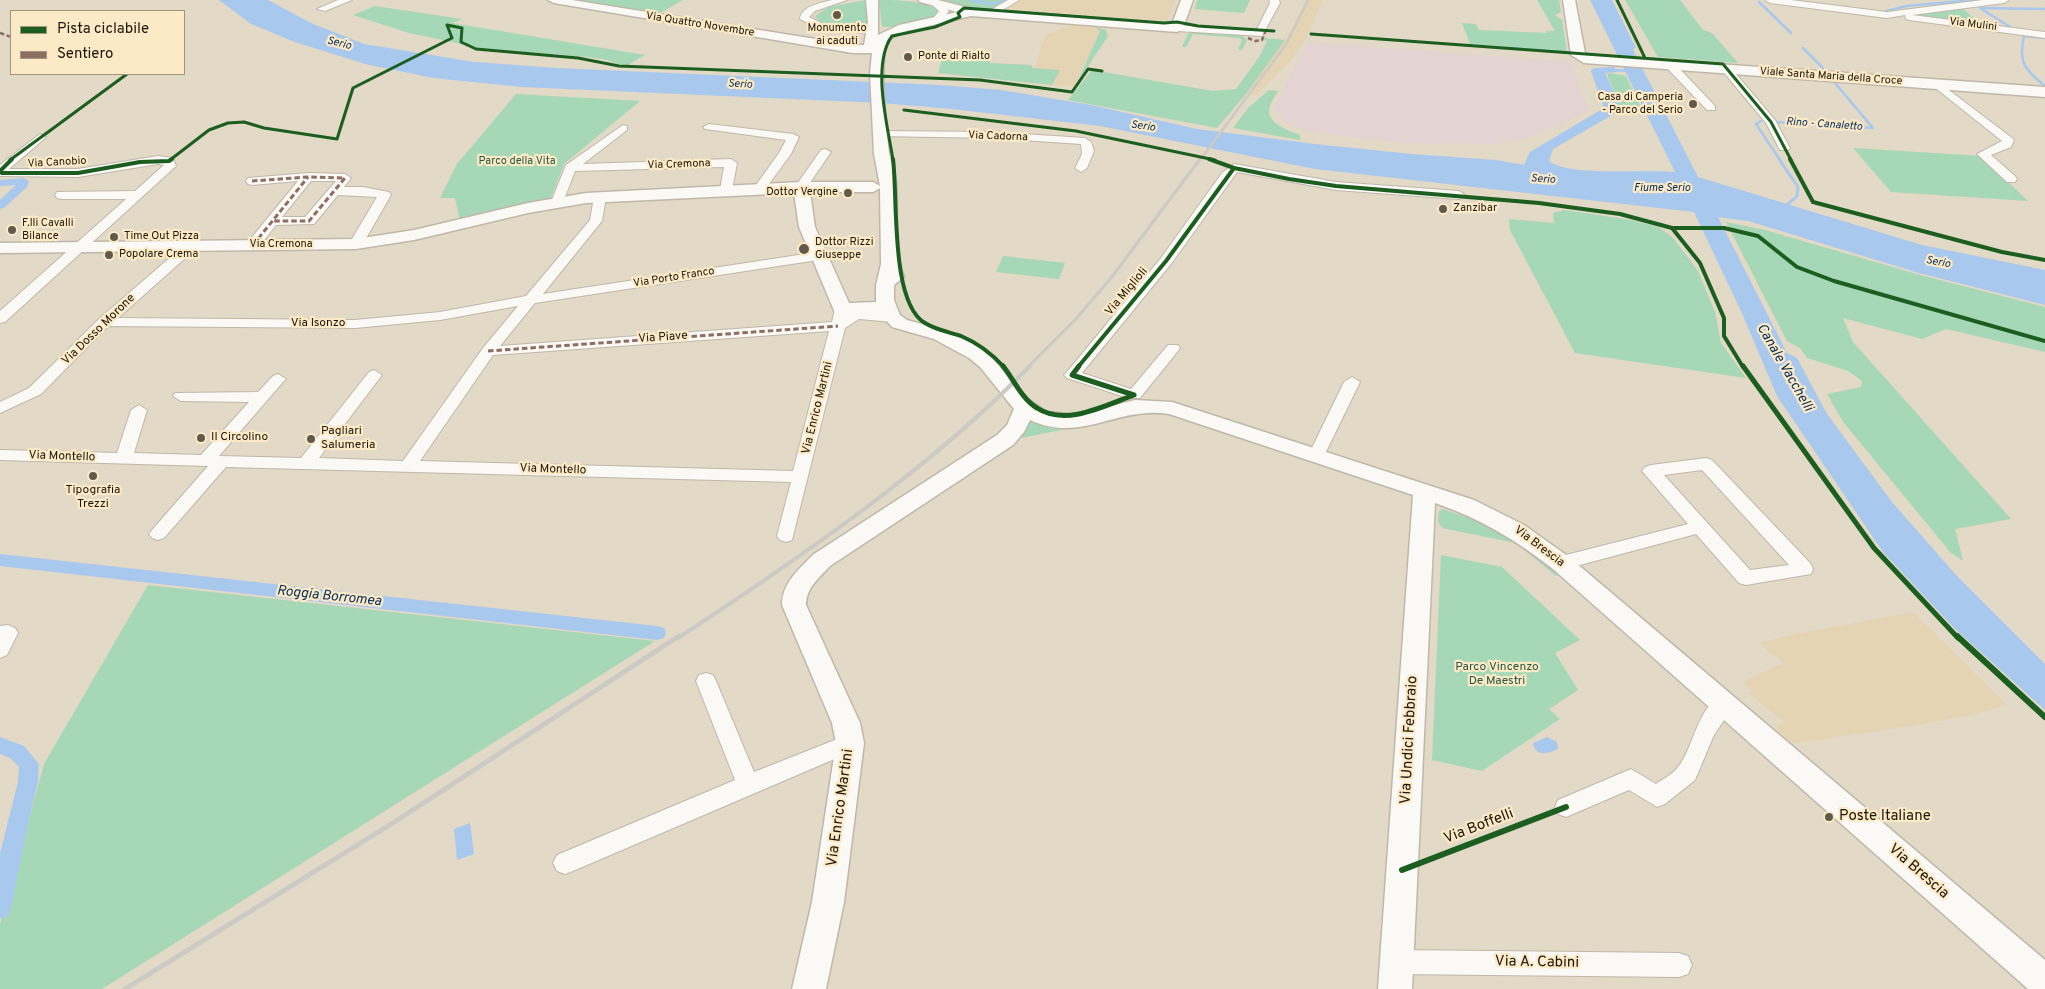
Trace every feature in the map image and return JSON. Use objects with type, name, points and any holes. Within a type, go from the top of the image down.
[{"type":"main road","name":"Viale Santa Maria della Croce","points":[[1569,0],[1578,54],[1581,58],[2045,92]]},
{"type":"street","points":[[322,9],[347,0]]},
{"type":"street","name":"Via Quattro Novembre","points":[[554,0],[605,10],[845,47],[871,47]]},
{"type":"street","points":[[842,0],[812,9],[804,17],[823,28],[878,26],[903,28]]},
{"type":"street","points":[[872,0],[878,26],[871,47],[877,68],[882,154],[879,184],[887,214],[890,264],[903,315],[918,327]]},
{"type":"street","points":[[990,14],[1014,0]]},
{"type":"street","points":[[1177,28],[1187,0]]},
{"type":"street","points":[[930,1],[974,13],[1259,34],[1275,3],[1274,0]]},
{"type":"street","points":[[1770,0],[1888,14],[2004,0]]},
{"type":"street","points":[[930,1],[944,11],[937,20]]},
{"type":"street","points":[[1962,5],[1990,28]]},
{"type":"street","points":[[871,47],[886,34],[903,28],[974,13]]},
{"type":"street","name":"Via Mulini","points":[[1901,16],[2045,35]]},
{"type":"street","points":[[1670,65],[1711,108]]},
{"type":"street","points":[[1726,69],[1771,122],[1784,148]]},
{"type":"street","points":[[1937,84],[2008,140],[2007,145],[1983,154],[2010,179]]},
{"type":"street","points":[[768,134],[777,122]]},
{"type":"street","points":[[709,127],[792,137],[785,154],[759,189]]},
{"type":"street","points":[[557,202],[570,168],[623,128]]},
{"type":"street","name":"Via Cadorna","points":[[880,129],[1085,141],[1089,145],[1089,152],[1081,168]]},
{"type":"street","name":"Via Canobio","points":[[40,137],[5,164],[0,171],[2,173],[78,174],[140,162],[169,161],[170,166],[78,247]]},
{"type":"street","points":[[825,152],[801,187],[807,227],[840,318],[868,309],[890,312],[907,326],[918,327]]},
{"type":"street","name":"Via Cremona","points":[[570,168],[731,163],[726,190]]},
{"type":"street","name":"Via Miglioli","points":[[1135,400],[1072,375],[1166,261],[1226,176],[1234,168],[1264,175],[1336,186],[1459,195]]},
{"type":"street","points":[[253,245],[308,177]]},
{"type":"street","points":[[252,181],[308,177],[345,178],[309,221],[274,221]]},
{"type":"street","name":"Via Cremona","points":[[0,248],[356,244],[401,238],[557,202],[600,197],[879,184]]},
{"type":"street","points":[[335,191],[363,191],[385,195],[356,244]]},
{"type":"street","points":[[61,196],[139,195]]},
{"type":"street","points":[[408,466],[488,351],[596,221],[600,197]]},
{"type":"street","name":"Via Dosso Morone","points":[[0,408],[35,391],[104,322],[193,246]]},
{"type":"street","points":[[0,320],[78,247]]},
{"type":"street","name":"Via Porto Franco","points":[[530,300],[818,256]]},
{"type":"street","points":[[890,264],[885,280],[890,312]]},
{"type":"street","name":"Via Isonzo","points":[[104,322],[355,324],[440,316],[530,300]]},
{"type":"street","name":"Via Piave","points":[[488,351],[840,318]]},
{"type":"street","name":"Via Enrico Martini","points":[[786,536],[840,318]]},
{"type":"street","name":"Via Brescia","points":[[918,327],[957,343],[985,361],[1024,409],[1054,421],[1072,423],[1090,420],[1135,400],[1172,408],[1466,505],[1504,521],[1521,531],[1560,562],[2045,982]]},
{"type":"street","points":[[1135,400],[1173,348]]},
{"type":"street","points":[[306,463],[374,375]]},
{"type":"street","points":[[158,534],[278,380]]},
{"type":"street","points":[[1316,456],[1352,382]]},
{"type":"street","points":[[181,396],[263,397]]},
{"type":"street","points":[[565,863],[748,785],[846,729],[798,618],[794,597],[800,583],[810,570],[822,560],[1005,440],[1017,427],[1024,409]]},
{"type":"street","points":[[124,458],[139,410]]},
{"type":"street","name":"Via Montello","points":[[0,455],[800,477]]},
{"type":"street","points":[[1706,464],[1804,569],[1746,578],[1699,527],[1651,471],[1706,464]]},
{"type":"street","name":"Via Undici Febbraio","points":[[1395,989],[1424,492]]},
{"type":"street","points":[[1560,562],[1699,527]]},
{"type":"street","points":[[0,634],[8,633],[0,650]]},
{"type":"street","points":[[706,682],[748,785]]},
{"type":"street","points":[[1566,807],[1630,779],[1657,797],[1687,773],[1705,731],[1724,704]]},
{"type":"street","name":"Via Enrico Martini","points":[[810,989],[828,902],[846,729]]},
{"type":"street","name":"Via A. Cabini","points":[[1396,962],[1679,965]]},
{"type":"shaded area","points":[[1020,0],[1175,0],[1167,21],[1006,9]]},
{"type":"shaded area","points":[[1307,0],[1323,0],[1305,40],[1291,60],[1256,95],[1246,94],[1284,40],[1283,38],[1287,39]]},
{"type":"shaded area","points":[[1065,27],[1094,27],[1100,31],[1074,87],[1027,82],[1032,68],[1035,68],[1045,36]]},
{"type":"shaded area","points":[[1308,42],[1570,62],[1589,111],[1525,139],[1493,144],[1405,143],[1318,133],[1296,128],[1286,121],[1274,108]]},
{"type":"shaded area","points":[[1913,612],[2007,705],[1967,716],[1793,744],[1775,726],[1785,723],[1749,693],[1753,691],[1743,682],[1783,663],[1759,643],[1791,635]]},
{"type":"green space","points":[[566,0],[683,0],[660,13],[647,14]]},
{"type":"green space","points":[[866,0],[868,28],[832,26],[819,21],[815,16],[829,7]]},
{"type":"green space","points":[[879,0],[920,3],[928,5],[939,12],[928,20],[904,26],[882,27]]},
{"type":"green space","points":[[944,0],[1012,0],[995,11],[964,8]]},
{"type":"green space","points":[[1197,0],[1250,0],[1244,13],[1195,9]]},
{"type":"green space","points":[[1537,0],[1559,0],[1561,12],[1555,15],[1562,20],[1567,52],[1470,44],[1462,23],[1476,24],[1479,30],[1547,33],[1546,31],[1555,31]]},
{"type":"green space","points":[[1625,0],[1680,0],[1703,30],[1712,33],[1738,63],[1658,57]]},
{"type":"green space","points":[[375,6],[462,19],[452,23],[645,55],[628,65],[588,57],[485,49],[409,33],[353,15]]},
{"type":"green space","points":[[1962,8],[1983,26],[1903,15]]},
{"type":"green space","points":[[1094,27],[1106,30],[1108,36],[1077,83],[1100,31]]},
{"type":"green space","points":[[1194,32],[1242,35],[1247,40],[1242,50],[1238,49],[1242,40],[1240,38],[1193,34],[1186,47],[1182,47],[1188,34]]},
{"type":"green space","points":[[1264,38],[1285,40],[1246,94],[1217,128],[1068,100],[1092,70],[1213,91],[1236,89],[1260,56],[1267,41],[1263,40]]},
{"type":"green space","points":[[942,59],[990,61],[990,63],[1032,65],[1032,68],[1060,70],[1052,85],[938,73]]},
{"type":"green space","points":[[1607,74],[1626,76],[1643,112],[1621,110]]},
{"type":"green space","points":[[1269,90],[1278,91],[1269,110],[1272,119],[1280,126],[1300,135],[1300,140],[1233,128],[1248,108]]},
{"type":"green space","name":"Parco della Vita","points":[[516,94],[640,101],[564,164],[550,200],[460,221],[455,198],[440,198],[457,164]]},
{"type":"green space","points":[[1853,148],[1981,156],[2028,201],[1891,192]]},
{"type":"green space","points":[[1565,210],[1631,220],[1659,227],[1673,238],[1698,271],[1715,312],[1721,343],[1746,378],[1575,353],[1510,230],[1509,219],[1554,223],[1553,213]]},
{"type":"green space","points":[[1726,222],[1765,230],[1920,275],[2045,307],[2045,352],[1946,329],[1922,339],[1843,318],[1853,342],[2011,519],[1955,529],[1963,561],[1951,553],[1844,423],[1827,394],[1861,387],[1862,381],[1848,371],[1807,358],[1800,348],[1787,341]]},
{"type":"green space","points":[[1003,256],[1065,263],[1059,279],[996,272]]},
{"type":"green space","points":[[1028,421],[1054,429],[1066,429],[1016,439]]},
{"type":"green space","points":[[1443,509],[1499,529],[1561,574],[1556,576],[1516,543],[1442,528],[1438,521],[1439,511]]},
{"type":"green space","name":"Parco Vincenzo De Maestri","points":[[1441,555],[1502,567],[1580,640],[1555,653],[1578,690],[1549,709],[1560,719],[1482,771],[1432,760]]},
{"type":"green space","points":[[148,585],[655,641],[102,989],[0,989],[0,924],[44,764]]},
{"type":"water","name":"Fiume Serio","points":[[219,0],[268,0],[311,23],[364,44],[474,62],[557,68],[940,85],[1001,90],[1091,105],[1197,129],[1315,144],[1411,154],[1496,160],[1524,165],[1530,152],[1604,108],[1591,71],[1593,68],[1614,67],[1617,72],[1605,73],[1620,105],[1619,111],[1553,149],[1549,161],[1559,166],[1590,171],[1675,172],[1590,0],[1612,0],[1636,48],[1633,49],[1636,56],[1698,177],[1922,245],[2045,270],[2045,305],[1919,273],[1748,221],[1718,217],[1787,353],[1797,358],[1827,414],[1892,502],[1956,575],[2045,664],[2045,710],[1954,628],[1883,552],[1777,396],[1741,311],[1694,212],[1315,169],[1100,126],[952,109],[882,103],[522,87],[433,78],[365,64],[295,42],[251,24]]},
{"type":"water","points":[[1547,737],[1557,742],[1558,749],[1547,753],[1540,753],[1533,743]]},
{"type":"water","points":[[470,823],[474,854],[457,860],[454,829]]},
{"type":"waterway","points":[[971,0],[991,4],[1010,0]]},
{"type":"waterway","points":[[1880,13],[1906,6],[1973,0]]},
{"type":"waterway","name":"Rino - Canaletto","points":[[1759,2],[1791,33]]},
{"type":"waterway","points":[[2024,36],[1980,8],[2045,9]]},
{"type":"waterway","points":[[2024,36],[2045,38]]},
{"type":"waterway","points":[[2024,36],[2022,53],[2025,65],[2032,75],[2045,86]]},
{"type":"waterway","name":"Rino - Canaletto","points":[[1803,48],[1823,68]]},
{"type":"waterway","points":[[1611,70],[1630,71]]},
{"type":"waterway","name":"Rino - Canaletto","points":[[1776,122],[1873,128],[1835,83]]},
{"type":"waterway","points":[[1761,121],[1756,124],[1780,160]]},
{"type":"waterway","points":[[1779,159],[1798,187],[1797,196],[1788,204]]},
{"type":"waterway","name":"Roggia Borromea","points":[[0,183],[23,181],[23,185],[0,206]]},
{"type":"waterway","name":"Roggia Borromea","points":[[0,560],[657,633]]},
{"type":"waterway","points":[[0,745],[17,752],[29,764],[28,782],[17,823],[0,908]]},
{"type":"railway","points":[[1200,160],[1285,46],[1308,0]]},
{"type":"railway","points":[[1028,367],[1075,320],[1111,278],[1200,159]]},
{"type":"railway","points":[[678,638],[770,576],[861,511],[948,442],[1030,366]]},
{"type":"railway","points":[[125,989],[396,821],[679,636]]},
{"type":"marked path","points":[[1248,38],[1255,41],[1262,40],[1266,30]]},
{"type":"marked path","points":[[0,33],[10,37]]},
{"type":"marked path","points":[[252,181],[308,177],[345,178],[309,221],[274,221]]},
{"type":"marked path","points":[[253,245],[308,177]]},
{"type":"marked path","points":[[488,351],[838,326]]},
{"type":"cycle path","points":[[1617,0],[1645,58]]},
{"type":"cycle path","points":[[1134,395],[1078,414],[1050,414],[1037,408],[1026,398],[1004,368],[984,349],[968,339],[924,323],[912,311],[902,283],[900,264],[895,173],[883,83],[886,46],[892,36],[935,27],[960,17],[958,13],[964,8],[1164,23],[1177,22],[1198,26],[1274,31]]},
{"type":"cycle path","points":[[447,25],[462,28],[463,37],[461,42],[471,48],[578,58],[607,62],[619,66],[980,80],[1072,92],[1088,69],[1102,71]]},
{"type":"cycle path","points":[[126,75],[5,164],[0,171],[2,173],[78,173],[140,162],[169,161],[209,130],[228,123],[244,122],[264,128],[337,139],[353,88],[452,38],[447,25]]},
{"type":"cycle path","points":[[1311,34],[1723,64],[1771,122],[1813,202],[2002,252],[2045,260]]},
{"type":"cycle path","points":[[904,110],[1076,131],[1215,160],[1234,168],[1289,179],[1336,186],[1539,203],[1620,214],[1672,228],[1700,263],[1724,318],[1724,336],[1738,360],[1874,548],[1960,640],[2045,717]]},
{"type":"cycle path","points":[[1134,395],[1072,375],[1166,261],[1226,176],[1234,168]]},
{"type":"cycle path","points":[[1672,228],[1724,228],[1758,236],[1797,267],[1834,281],[2045,341]]},
{"type":"cycle path","name":"Via Boffelli","points":[[1402,870],[1566,807]]},
{"type":"place","name":"Monumento ai caduti","points":[[837,15]]},
{"type":"place","name":"Ponte di Rialto","points":[[908,57]]},
{"type":"place","name":"Casa di Camperia - Parco del Serio","points":[[1693,104]]},
{"type":"place","name":"Dottor Vergine","points":[[848,193]]},
{"type":"place","name":"Zanzibar","points":[[1443,209]]},
{"type":"place","name":"F.lli Cavalli Bilance","points":[[12,230]]},
{"type":"place","name":"Time Out Pizza","points":[[114,237]]},
{"type":"place","name":"Dottor Rizzi Giuseppe","points":[[804,249]]},
{"type":"place","name":"Popolare Crema","points":[[109,255]]},
{"type":"place","name":"Il Circolino","points":[[201,438]]},
{"type":"place","name":"Pagliari Salumeria","points":[[311,439]]},
{"type":"place","name":"Tipografia Trezzi","points":[[93,476]]},
{"type":"place","name":"Poste Italiane","points":[[1829,817]]},
{"type":"water label","name":"Serio","points":[[339,44]]},
{"type":"water label","name":"Serio","points":[[740,85]]},
{"type":"water label","name":"Serio","points":[[1143,127]]},
{"type":"water label","name":"Serio","points":[[1543,180]]},
{"type":"water label","name":"Serio","points":[[1938,263]]},
{"type":"water label","name":"Canale Vacchelli","points":[[1784,368]]}]
